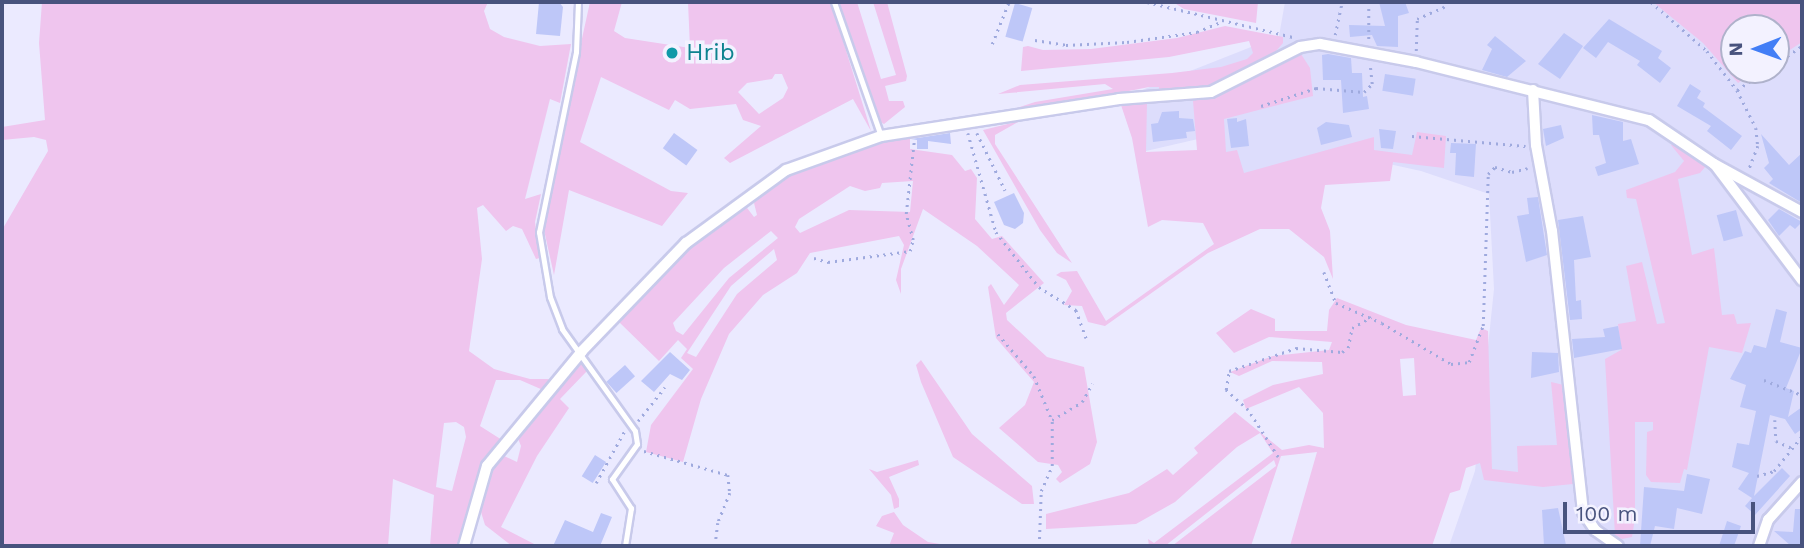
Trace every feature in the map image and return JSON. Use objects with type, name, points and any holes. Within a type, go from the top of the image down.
[{"type":"street","points":[[464,546],[487,466],[582,351],[686,243],[762,183],[786,170],[880,136],[913,128],[974,124],[1119,99],[1211,92],[1300,47],[1333,45],[1416,62],[1650,120],[1714,164],[1802,212]]},
{"type":"street","points":[[1533,90],[1536,145],[1552,231],[1583,512],[1595,530],[1619,546]]},
{"type":"street","points":[[1714,164],[1802,280]]},
{"type":"street","points":[[1759,546],[1768,520],[1802,482]]},
{"type":"lane","points":[[578,2],[576,51],[538,221],[550,297],[562,329],[582,351],[631,423],[637,444],[612,480],[631,508],[625,546]]},
{"type":"lane","points":[[834,2],[880,136]]},
{"type":"path","points":[[992,44],[1009,2]]},
{"type":"path","points":[[1147,2],[1296,38]]},
{"type":"path","points":[[1170,2],[1170,9]]},
{"type":"path","points":[[1333,45],[1342,2]]},
{"type":"path","points":[[1261,106],[1316,88],[1364,92],[1372,84],[1369,2]]},
{"type":"path","points":[[1651,2],[1707,51],[1737,90],[1756,128],[1758,146],[1743,178]]},
{"type":"path","points":[[1416,62],[1417,19],[1446,6]]},
{"type":"path","points":[[1035,40],[1066,45],[1127,42],[1197,32],[1223,21]]},
{"type":"path","points":[[1737,90],[1746,84]]},
{"type":"path","points":[[974,124],[1005,190]]},
{"type":"path","points":[[974,124],[968,140],[991,222],[1039,287],[1076,310],[1086,338]]},
{"type":"path","points":[[814,258],[828,261],[910,251],[913,240],[906,214],[914,160],[913,128]]},
{"type":"path","points":[[1412,136],[1536,145]]},
{"type":"path","points":[[1325,272],[1331,299],[1371,317],[1451,364],[1469,362],[1483,326],[1486,182],[1495,167],[1521,172],[1538,160]]},
{"type":"path","points":[[1278,457],[1248,410],[1226,390],[1229,371],[1296,348],[1342,352],[1348,348],[1352,328],[1371,317]]},
{"type":"path","points":[[998,334],[1034,376],[1052,420],[1052,466],[1041,491],[1039,546]]},
{"type":"path","points":[[1764,380],[1802,395]]},
{"type":"path","points":[[1052,420],[1082,402],[1092,384]]},
{"type":"path","points":[[596,483],[631,423],[665,387]]},
{"type":"path","points":[[1775,419],[1776,441],[1793,448]]},
{"type":"path","points":[[1757,476],[1774,471],[1802,436]]},
{"type":"path","points":[[637,444],[643,451],[728,475],[730,493],[718,523],[715,546]]},
{"type":"path","points":[[928,546],[950,546]]},
{"type":"shaded area","points":[[42,2],[488,2],[484,11],[490,29],[504,37],[540,46],[571,44],[560,103],[550,99],[525,199],[541,194],[535,222],[540,258],[536,259],[522,229],[513,226],[506,231],[483,205],[477,208],[482,259],[469,351],[494,369],[530,379],[549,379],[543,390],[520,380],[496,380],[480,426],[502,440],[479,475],[458,546],[430,546],[434,495],[393,479],[388,546],[2,546],[2,230],[48,151],[46,140],[34,137],[2,140],[2,127],[45,120],[39,43]],"holes":[[[456,422],[464,427],[466,437],[452,491],[436,487],[444,423]]]},
{"type":"shaded area","points":[[590,2],[622,2],[614,31],[625,38],[690,48],[688,2],[831,2],[871,131],[853,99],[730,163],[724,158],[761,126],[743,120],[736,104],[690,109],[675,100],[669,110],[601,77],[580,142],[671,191],[688,193],[662,226],[569,190],[554,275],[542,221]],"holes":[[[775,74],[782,74],[788,88],[783,98],[759,114],[738,92],[747,83],[772,79]]]},
{"type":"shaded area","points":[[837,2],[857,2],[881,79],[896,75],[873,2],[887,2],[907,76],[906,81],[885,86],[889,101],[903,101],[905,107],[884,124],[879,121]]},
{"type":"shaded area","points":[[1173,2],[1258,2],[1256,23],[1184,9]]},
{"type":"shaded area","points":[[1285,2],[1686,2],[1720,50],[1720,84],[1790,84],[1790,37],[1802,31],[1802,546],[1449,546],[1475,471],[1494,289],[1489,194],[1421,171],[1357,157],[1227,181],[1211,136],[1146,151],[1137,92],[1279,36]]},
{"type":"shaded area","points":[[1653,2],[1802,2],[1802,42],[1790,50],[1790,14],[1720,14],[1720,62],[1703,43]]},
{"type":"shaded area","points":[[1225,26],[1283,37],[1283,43],[1270,58],[1206,87],[1159,91],[1159,87],[1149,87],[1014,114],[1014,109],[1035,102],[1113,89],[1105,84],[998,94],[1020,85],[1172,73],[1221,67],[1247,59],[1253,53],[1249,41],[1169,57],[1021,71],[1023,47],[1043,50],[1091,49],[1177,38]]},
{"type":"shaded area","points":[[1301,54],[1310,68],[1313,96],[1224,119],[1226,152],[1237,150],[1244,173],[1374,137],[1374,150],[1412,155],[1417,132],[1446,136],[1444,168],[1393,162],[1390,181],[1325,185],[1321,208],[1330,231],[1333,279],[1324,257],[1289,229],[1260,229],[1208,253],[1105,326],[1088,322],[1082,306],[1064,305],[1072,291],[1066,280],[1056,275],[1061,272],[1077,271],[1106,321],[1214,244],[1203,223],[1162,220],[1148,227],[1132,138],[1121,105],[1147,103],[1146,152],[1197,150],[1193,101]]},
{"type":"shaded area","points":[[1020,121],[995,135],[995,144],[1072,263],[1057,253],[1040,230],[983,130]]},
{"type":"shaded area","points":[[910,134],[910,149],[952,155],[965,171],[971,169],[977,178],[975,219],[992,239],[1002,236],[1044,283],[1006,313],[1007,320],[1047,357],[1084,367],[1097,442],[1090,464],[1060,483],[1056,479],[1062,472],[1058,465],[1038,462],[999,428],[1025,405],[1034,382],[996,338],[988,287],[991,284],[1004,305],[1019,285],[977,246],[923,209],[901,269],[901,294],[896,280],[904,245],[899,236],[810,253],[797,273],[763,295],[729,334],[701,399],[683,462],[646,452],[651,425],[693,369],[681,358],[687,349],[678,340],[659,361],[619,322],[688,248],[744,204],[754,217],[757,215],[754,203],[761,191],[787,174]],"holes":[[[913,181],[910,212],[849,210],[800,233],[795,227],[799,219],[850,186],[865,191],[880,188],[882,183]],[[771,231],[778,238],[729,278],[683,335],[676,331],[673,323],[724,268]],[[774,249],[777,260],[737,294],[696,357],[687,353],[731,286]]]},
{"type":"shaded area","points":[[1674,143],[1700,158],[1706,166],[1700,173],[1678,179],[1692,255],[1714,248],[1722,315],[1734,314],[1737,324],[1751,323],[1742,353],[1709,347],[1687,470],[1684,469],[1680,483],[1651,482],[1646,475],[1647,432],[1653,430],[1653,422],[1635,422],[1635,518],[1632,537],[1622,539],[1615,535],[1605,359],[1621,350],[1618,324],[1636,321],[1626,266],[1642,262],[1657,324],[1665,323],[1636,199],[1627,198],[1626,190],[1675,172],[1684,161],[1671,145]]},
{"type":"shaded area","points":[[1337,298],[1406,325],[1476,340],[1481,328],[1488,331],[1492,469],[1518,472],[1517,446],[1557,445],[1551,382],[1564,385],[1573,484],[1543,487],[1484,480],[1480,463],[1466,468],[1460,490],[1450,493],[1432,546],[1290,546],[1317,452],[1281,456],[1251,546],[1172,546],[1276,466],[1274,460],[1165,546],[1149,546],[1148,539],[1154,543],[1273,453],[1260,433],[1237,447],[1175,502],[1136,524],[1046,529],[1046,514],[1129,493],[1167,469],[1173,475],[1198,453],[1194,448],[1235,412],[1282,450],[1309,445],[1324,448],[1323,413],[1299,387],[1246,409],[1243,400],[1273,385],[1323,374],[1322,362],[1272,361],[1239,376],[1230,372],[1273,356],[1329,350],[1332,342],[1269,337],[1234,353],[1216,333],[1251,309],[1275,319],[1275,331],[1327,331],[1329,310]],"holes":[[[1414,358],[1416,395],[1403,396],[1400,359]]]},
{"type":"shaded area","points":[[582,359],[587,371],[560,399],[569,408],[537,456],[501,527],[538,546],[512,546],[485,525],[481,512],[484,487],[502,455],[517,462],[521,446],[517,436]]},
{"type":"shaded area","points":[[921,360],[972,434],[1032,486],[1034,504],[1022,504],[953,457],[921,382],[916,365]]},
{"type":"shaded area","points":[[918,460],[919,465],[889,477],[899,499],[899,507],[894,509],[891,495],[869,469],[877,472]]},
{"type":"shaded area","points":[[894,512],[903,525],[928,542],[952,546],[889,546],[894,533],[876,526],[882,516]]},
{"type":"building","points":[[539,2],[559,2],[563,7],[560,36],[536,34]]},
{"type":"building","points":[[1379,2],[1405,2],[1409,13],[1398,16],[1398,47],[1377,46],[1372,35],[1350,37],[1349,25],[1385,26]]},
{"type":"building","points":[[1015,3],[1032,8],[1023,42],[1005,37]]},
{"type":"building","points":[[1609,19],[1662,51],[1658,58],[1671,68],[1660,83],[1637,65],[1640,61],[1608,42],[1596,58],[1583,48]]},
{"type":"building","points":[[1564,33],[1583,46],[1560,79],[1538,64]]},
{"type":"building","points":[[1495,36],[1526,61],[1507,77],[1482,70],[1492,49],[1487,45]]},
{"type":"building","points":[[1322,55],[1351,58],[1352,73],[1362,73],[1363,97],[1367,96],[1369,109],[1343,113],[1341,80],[1323,80]]},
{"type":"building","points":[[1385,74],[1416,79],[1413,96],[1382,91]]},
{"type":"building","points":[[1690,84],[1701,91],[1697,98],[1705,103],[1703,107],[1742,136],[1731,150],[1707,131],[1711,126],[1677,106]]},
{"type":"building","points":[[1179,111],[1179,118],[1193,119],[1195,131],[1186,132],[1187,138],[1153,142],[1151,124],[1158,123],[1162,112]]},
{"type":"building","points":[[1592,115],[1623,122],[1623,141],[1631,139],[1639,164],[1598,176],[1595,167],[1606,163],[1599,135],[1593,135]]},
{"type":"building","points":[[1237,118],[1237,122],[1246,119],[1249,146],[1231,148],[1227,119]]},
{"type":"building","points":[[1326,122],[1349,125],[1352,137],[1321,145],[1317,128]]},
{"type":"building","points":[[1561,125],[1564,138],[1546,146],[1543,129]]},
{"type":"building","points":[[1379,129],[1396,131],[1393,149],[1381,148]]},
{"type":"building","points":[[674,133],[697,150],[686,165],[663,148]]},
{"type":"building","points":[[950,133],[951,144],[928,141],[928,149],[917,149],[917,140],[911,139]]},
{"type":"building","points":[[1761,134],[1789,165],[1802,153],[1802,203],[1769,183],[1773,179],[1764,168],[1769,163]]},
{"type":"building","points":[[1451,143],[1476,144],[1474,177],[1455,175],[1456,153],[1450,153]]},
{"type":"building","points":[[1014,193],[1024,213],[1023,223],[1015,229],[1004,225],[994,202]]},
{"type":"building","points":[[1538,197],[1547,255],[1526,262],[1517,216],[1529,214],[1527,198]]},
{"type":"building","points":[[1779,209],[1802,222],[1795,229],[1790,225],[1779,236],[1768,220]]},
{"type":"building","points":[[1736,210],[1743,236],[1724,241],[1717,215]]},
{"type":"building","points":[[1583,216],[1591,257],[1574,260],[1576,301],[1581,300],[1582,319],[1570,320],[1558,220]]},
{"type":"building","points":[[1776,309],[1787,312],[1780,342],[1802,348],[1786,388],[1794,391],[1788,417],[1802,407],[1802,429],[1795,434],[1785,419],[1770,415],[1754,496],[1782,468],[1790,476],[1755,515],[1745,506],[1752,498],[1738,489],[1749,473],[1732,467],[1737,443],[1749,445],[1756,411],[1740,407],[1746,385],[1730,379],[1745,351],[1751,353],[1754,345],[1766,348]]},
{"type":"building","points":[[1618,326],[1622,349],[1574,358],[1572,339],[1605,337],[1603,329]]},
{"type":"building","points":[[670,352],[690,370],[682,380],[670,374],[654,392],[641,381]]},
{"type":"building","points":[[1532,352],[1558,353],[1559,372],[1531,378]]},
{"type":"building","points":[[625,365],[635,376],[616,393],[606,382]]},
{"type":"building","points":[[595,455],[606,462],[593,483],[582,476]]},
{"type":"building","points":[[1687,474],[1710,479],[1702,514],[1677,508],[1674,529],[1655,526],[1650,546],[1640,546],[1644,487],[1684,491]]},
{"type":"building","points":[[1558,508],[1566,545],[1544,546],[1542,510]]},
{"type":"building","points":[[1795,509],[1802,509],[1802,546],[1791,546],[1774,531],[1793,532]]},
{"type":"building","points":[[601,513],[612,517],[600,546],[553,546],[565,520],[593,532]]},
{"type":"building","points":[[1727,521],[1741,526],[1734,546],[1719,546]]},
{"type":"place","name":"Hrib","points":[[672,53]]}]
